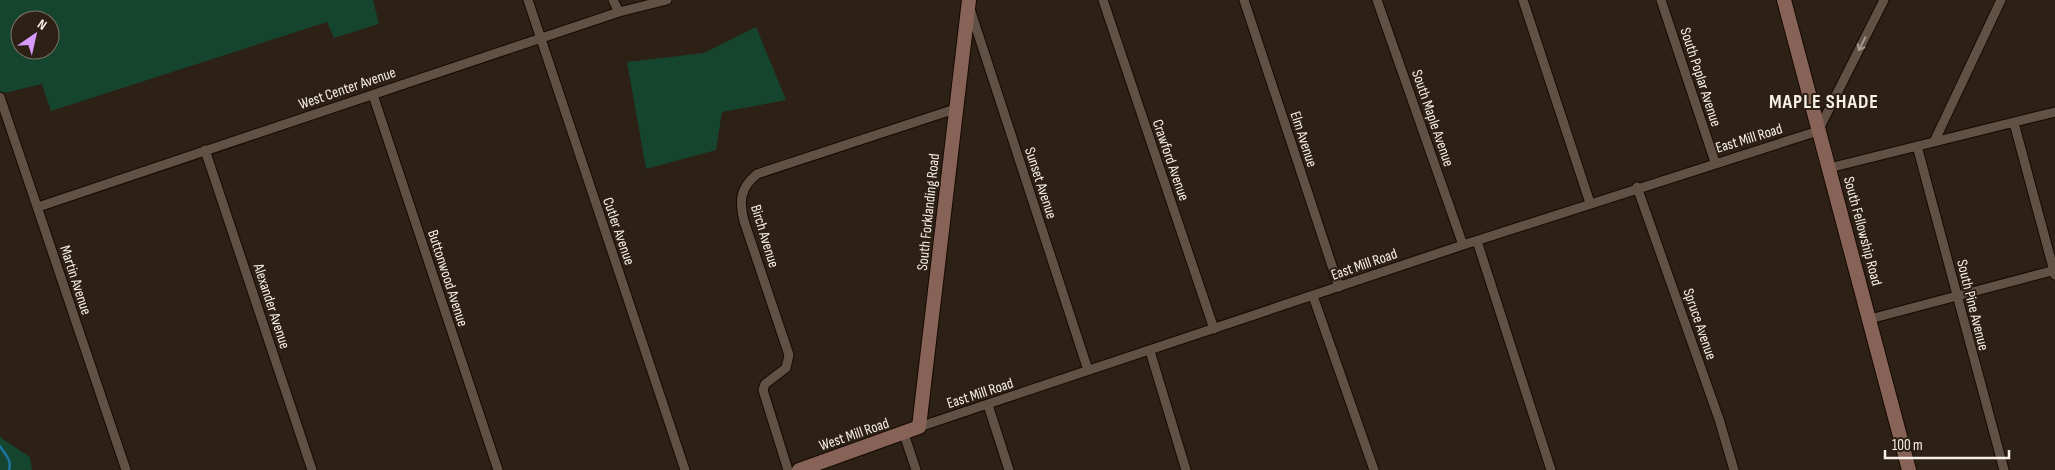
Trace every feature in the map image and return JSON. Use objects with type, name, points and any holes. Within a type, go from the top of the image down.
[{"type":"street","name":"Cutler Avenue","points":[[528,0],[685,470]]},
{"type":"street","points":[[613,0],[619,12]]},
{"type":"street","name":"West Center Avenue","points":[[38,207],[619,12],[667,0]]},
{"type":"street","name":"Crawford Avenue","points":[[1103,0],[1214,329]]},
{"type":"street","name":"Elm Avenue","points":[[1244,0],[1339,287]]},
{"type":"street","name":"South Maple Avenue","points":[[1377,0],[1463,244]]},
{"type":"street","points":[[1523,0],[1590,203]]},
{"type":"street","name":"South Poplar Avenue","points":[[1661,0],[1715,162]]},
{"type":"street","name":"South Fellowship Road","points":[[1784,0],[1909,470]]},
{"type":"street","points":[[1818,131],[1884,0]]},
{"type":"street","points":[[1934,142],[2001,0]]},
{"type":"street","name":"South Forklanding Road","points":[[920,428],[955,109],[969,2]]},
{"type":"street","name":"Sunset Avenue","points":[[969,2],[1088,370]]},
{"type":"street","name":"Buttonwood Avenue","points":[[373,95],[498,470]]},
{"type":"street","name":"Martin Avenue","points":[[0,97],[126,470]]},
{"type":"street","name":"Birch Avenue","points":[[788,470],[763,390],[765,384],[786,368],[789,354],[744,221],[740,204],[744,188],[757,174],[955,109]]},
{"type":"street","points":[[1829,168],[2055,112]]},
{"type":"street","points":[[1870,319],[2054,272],[2014,123]]},
{"type":"street","name":"East Mill Road","points":[[920,428],[1463,244],[1715,162],[1818,131]]},
{"type":"street","name":"South Pine Avenue","points":[[1917,146],[2004,470]]},
{"type":"street","name":"Alexander Avenue","points":[[205,150],[312,470]]},
{"type":"street","name":"Spruce Avenue","points":[[1638,187],[1719,419],[1734,470]]},
{"type":"street","points":[[1477,241],[1551,470]]},
{"type":"street","points":[[1314,296],[1374,470]]},
{"type":"street","points":[[1150,351],[1186,470]]},
{"type":"street","points":[[988,405],[1009,470]]},
{"type":"street","name":"West Mill Road","points":[[799,470],[920,428]]},
{"type":"street","points":[[904,434],[916,470]]},
{"type":"green space","points":[[0,0],[373,0],[379,24],[334,38],[327,22],[51,111],[42,84],[0,94]]},
{"type":"green space","points":[[756,27],[786,100],[722,112],[716,150],[646,169],[627,62],[704,53]]},
{"type":"green space","points":[[0,434],[1,438],[30,457],[32,470],[0,470]]},
{"type":"waterway","points":[[0,446],[9,460],[9,470]]},
{"type":"district","name":"MAPLE SHADE","points":[[1824,101]]}]
